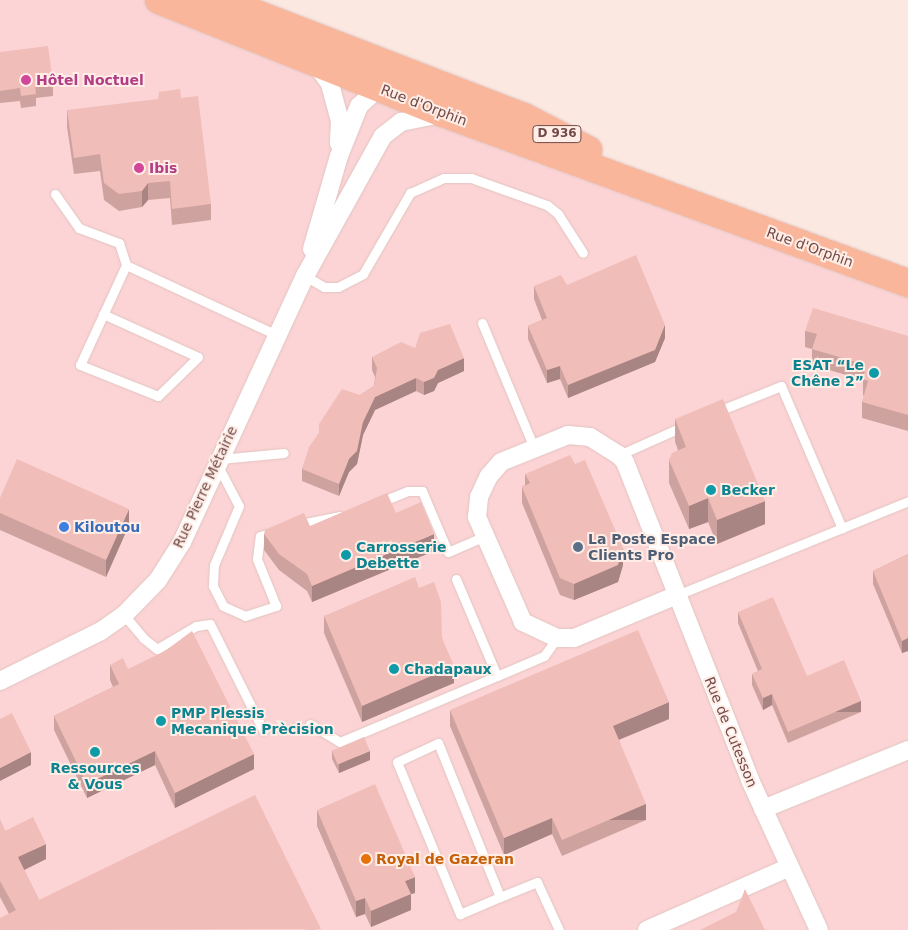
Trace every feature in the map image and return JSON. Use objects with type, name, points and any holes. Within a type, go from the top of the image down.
[{"type":"main road","name":"Rue d'Orphin","points":[[159,0],[311,58],[378,88],[443,113],[906,282]]},
{"type":"main road","name":"Rue d'Orphin","points":[[204,0],[233,5],[524,118],[691,204]]},
{"type":"street","name":"Rue Pierre Métairie","points":[[311,58],[330,84],[340,121],[339,156]]},
{"type":"street","name":"Rue Pierre Métairie","points":[[305,276],[339,156],[359,106],[378,88],[418,76]]},
{"type":"street","name":"Rue Pierre Métairie","points":[[0,681],[100,631],[124,615],[158,580],[182,542],[305,276],[383,136],[400,122],[443,113]]},
{"type":"street","points":[[619,454],[590,437],[568,435],[501,462],[489,476],[479,497],[477,517],[523,622],[557,638],[574,638],[677,595]]},
{"type":"street","name":"Rue de Cutesson","points":[[619,454],[625,462],[764,809],[819,930]]},
{"type":"street","points":[[764,809],[908,750]]},
{"type":"street","points":[[647,930],[790,867]]},
{"type":"lane","points":[[305,276],[324,287],[338,287],[363,274],[410,193],[444,178],[472,178],[547,205],[558,214],[584,253]]},
{"type":"lane","points":[[55,194],[78,228],[119,243],[126,265],[103,314],[80,365],[158,396],[198,357],[103,314]]},
{"type":"lane","points":[[126,265],[277,335]]},
{"type":"lane","points":[[482,324],[534,448]]},
{"type":"lane","points":[[708,416],[781,386],[842,528]]},
{"type":"lane","points":[[619,454],[699,419]]},
{"type":"lane","points":[[284,453],[219,462],[239,506],[214,565],[213,586],[223,606],[245,616],[276,606],[257,559],[260,536],[311,521],[352,514]]},
{"type":"lane","points":[[368,508],[408,491],[422,491],[448,552],[485,536]]},
{"type":"lane","points":[[677,595],[908,501]]},
{"type":"lane","points":[[456,579],[497,676]]},
{"type":"lane","points":[[124,615],[143,638],[158,649],[196,626],[210,624],[263,730]]},
{"type":"lane","points":[[310,724],[340,742],[544,656],[557,638]]},
{"type":"lane","points":[[500,897],[438,743],[397,762],[460,914],[536,882],[559,930]]},
{"type":"shaded area","points":[[0,0],[159,0],[908,280],[908,930],[0,930]]},
{"type":"building","name":"Hôtel Noctuel","points":[[48,46],[53,83],[35,86],[36,94],[21,96],[20,88],[0,91],[0,52]]},
{"type":"building","name":"Ibis","points":[[180,89],[181,98],[198,96],[211,204],[172,209],[170,181],[148,183],[142,191],[119,194],[104,183],[100,154],[74,158],[67,110],[158,99],[159,92]]},
{"type":"building","points":[[636,255],[665,325],[655,350],[568,385],[560,366],[547,370],[528,326],[547,318],[534,286],[561,275],[567,285]]},
{"type":"building","name":"ESAT “Le Chêne 2”","points":[[813,308],[908,336],[908,415],[862,402],[868,381],[863,379],[866,365],[812,349],[817,334],[805,331]]},
{"type":"building","points":[[450,324],[464,358],[438,370],[434,378],[424,382],[416,378],[375,397],[363,422],[357,451],[349,459],[339,484],[302,469],[309,447],[319,433],[319,424],[342,389],[360,395],[374,386],[377,368],[372,357],[401,342],[415,348],[420,333]]},
{"type":"building","name":"Becker","points":[[723,399],[765,501],[717,520],[708,498],[689,506],[669,460],[672,453],[686,447],[675,419]]},
{"type":"building","points":[[570,455],[575,464],[585,460],[623,548],[618,565],[574,584],[560,578],[522,487],[530,483],[525,474]]},
{"type":"building","name":"Kiloutou","points":[[17,459],[129,509],[106,560],[0,513],[0,498]]},
{"type":"building","name":"Carrosserie Debette","points":[[387,493],[396,513],[421,502],[434,534],[312,586],[307,574],[279,554],[264,534],[265,530],[304,513],[310,526]]},
{"type":"building","points":[[908,554],[908,638],[902,641],[873,571]]},
{"type":"building","name":"Chadapaux","points":[[415,577],[419,588],[434,582],[441,602],[442,638],[454,666],[362,706],[324,616]]},
{"type":"building","points":[[773,597],[807,676],[844,660],[861,701],[788,732],[772,694],[763,698],[752,674],[762,669],[738,612]]},
{"type":"building","points":[[638,630],[669,702],[613,726],[646,804],[562,840],[552,818],[504,838],[450,710]]},
{"type":"building","points":[[192,631],[254,754],[175,793],[155,751],[87,784],[54,716],[119,684],[110,665],[123,658],[128,669],[165,651]]},
{"type":"building","points":[[12,713],[31,752],[0,768],[0,719]]},
{"type":"building","points":[[364,737],[370,751],[338,764],[332,751]]},
{"type":"building","name":"Royal de Gazeran","points":[[375,784],[415,877],[405,881],[411,894],[371,911],[365,898],[356,901],[317,810]]},
{"type":"building","points":[[255,795],[321,929],[0,930],[0,918],[16,910],[0,881],[0,820],[5,831],[33,817],[46,844],[18,857],[39,900]]},
{"type":"building","points":[[745,889],[765,930],[700,930],[736,912]]},
{"type":"place","name":"Hôtel Noctuel","points":[[26,80]]},
{"type":"place","name":"Ibis","points":[[139,168]]},
{"type":"place","name":"ESAT “Le Chêne 2”","points":[[874,373]]},
{"type":"place","name":"Becker","points":[[711,490]]},
{"type":"place","name":"Kiloutou","points":[[64,527]]},
{"type":"place","name":"La Poste Espace Clients Pro","points":[[578,547]]},
{"type":"place","name":"Carrosserie Debette","points":[[346,555]]},
{"type":"place","name":"Chadapaux","points":[[394,669]]},
{"type":"place","name":"PMP Plessis Mecanique Prècision","points":[[161,721]]},
{"type":"place","name":"Ressources & Vous","points":[[95,752]]},
{"type":"place","name":"Royal de Gazeran","points":[[366,859]]}]
